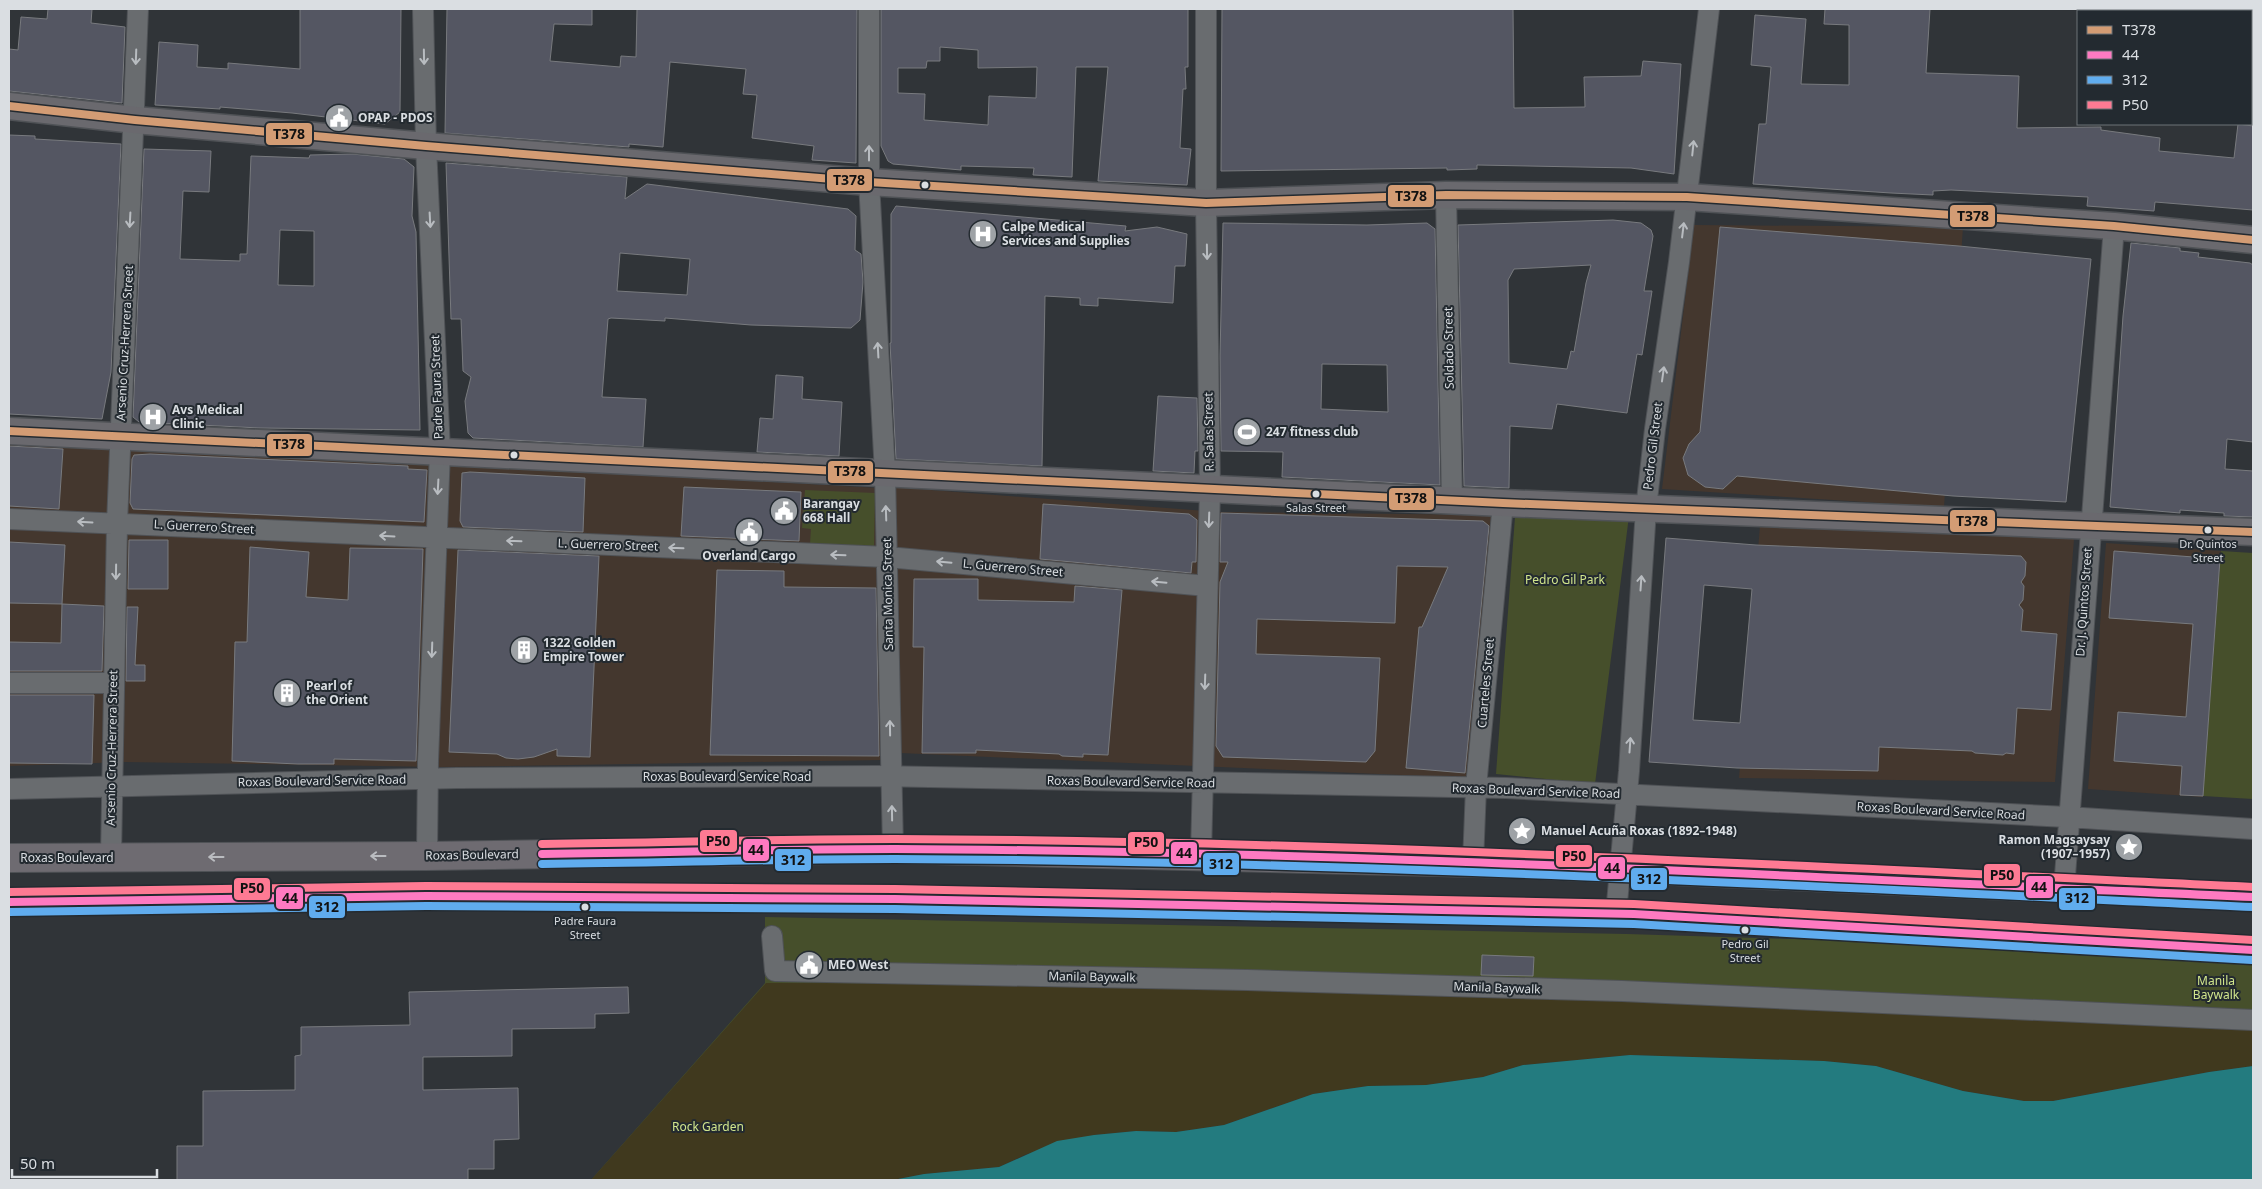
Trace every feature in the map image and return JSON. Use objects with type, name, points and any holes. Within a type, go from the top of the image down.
[{"type":"highway","name":"Roxas Boulevard","points":[[9,858],[427,856],[893,849],[1473,863],[2253,898]]},
{"type":"highway","points":[[9,902],[426,896],[905,900],[1616,914],[2253,950]]},
{"type":"main road","points":[[9,106],[135,120],[426,146],[869,182],[1206,203],[1446,195],[1687,197],[2114,226],[2253,240]]},
{"type":"main road","points":[[9,431],[1502,503],[2253,532]]},
{"type":"street","name":"Arsenio Cruz-Herrera Street","points":[[111,858],[117,524],[135,120],[138,9]]},
{"type":"street","name":"Padre Faura Street","points":[[423,9],[426,146],[440,451],[428,778],[427,856]]},
{"type":"street","name":"Santa Monica Street","points":[[868,9],[869,182],[884,473],[893,849]]},
{"type":"street","name":"R. Salas Street","points":[[1201,855],[1210,489],[1206,203],[1206,9]]},
{"type":"street","name":"Pedro Gil Street","points":[[1616,914],[1627,794],[1646,509],[1687,197],[1708,9]]},
{"type":"street","name":"Soldado Street","points":[[1446,195],[1452,500]]},
{"type":"street","name":"Dr. J. Quintos Street","points":[[2064,889],[2067,817],[2114,226]]},
{"type":"street","name":"Cuarteles Street","points":[[1473,863],[1476,787],[1502,503]]},
{"type":"street","name":"L. Guerrero Street","points":[[9,519],[887,557],[1207,586]]},
{"type":"street","points":[[9,683],[113,683]]},
{"type":"street","name":"Roxas Boulevard Service Road","points":[[9,789],[428,778],[891,776],[1476,787],[2067,817],[2253,829]]},
{"type":"street","name":"Manila Baywalk","points":[[772,936],[775,971],[1237,980],[1622,991],[2253,1020]]},
{"type":"shaded area","points":[[1694,225],[1963,227],[1944,507],[1662,489]]},
{"type":"shaded area","points":[[9,443],[136,447],[879,488],[882,760],[440,767],[125,762],[9,766]]},
{"type":"shaded area","points":[[892,487],[1219,512],[1494,515],[1470,778],[900,753]]},
{"type":"shaded area","points":[[1760,526],[2074,539],[2055,782],[1739,778]]},
{"type":"shaded area","points":[[2106,543],[2221,551],[2203,797],[2088,789]]},
{"type":"green space","points":[[805,490],[875,493],[874,547],[810,544],[811,529],[802,528]]},
{"type":"green space","name":"Pedro Gil Park","points":[[1629,516],[1595,784],[1496,774],[1515,517]]},
{"type":"green space","points":[[2221,551],[2253,553],[2253,799],[2203,796]]},
{"type":"green space","name":"Rock Garden","points":[[765,917],[1627,934],[2253,953],[2253,1026],[1467,991],[591,1180],[765,983]]},
{"type":"sand","points":[[766,983],[1118,984],[1467,991],[2253,1026],[2253,1066],[2209,1072],[2053,1101],[2024,1101],[1963,1091],[1876,1066],[1824,1061],[1630,1055],[1523,1065],[1483,1077],[1426,1085],[1368,1086],[1313,1094],[1224,1125],[1176,1132],[1136,1131],[1094,1135],[1027,1154],[999,1167],[924,1174],[892,1180],[591,1180]]},
{"type":"water","points":[[1630,1055],[1824,1061],[1876,1066],[1963,1091],[2024,1101],[2053,1101],[2209,1072],[2253,1066],[2253,1180],[893,1180],[924,1174],[999,1167],[1057,1141],[1094,1135],[1136,1131],[1176,1132],[1224,1125],[1313,1094],[1368,1086],[1426,1085],[1483,1077],[1523,1065]]},
{"type":"building","points":[[48,9],[92,9],[91,23],[125,27],[122,103],[9,91],[9,49],[18,50],[21,17],[47,19]]},
{"type":"building","points":[[300,9],[401,9],[400,112],[385,124],[220,107],[220,109],[155,105],[159,42],[198,45],[197,67],[228,69],[228,63],[300,69]]},
{"type":"building","points":[[447,9],[592,9],[592,25],[554,24],[550,61],[620,67],[621,56],[636,57],[637,9],[857,9],[856,163],[812,160],[814,146],[752,138],[757,95],[743,94],[746,69],[670,62],[663,147],[629,144],[629,147],[445,133]]},
{"type":"building","points":[[881,9],[1188,9],[1188,67],[1185,67],[1186,89],[1183,89],[1180,148],[1191,149],[1187,185],[1098,181],[1108,67],[1076,67],[1072,177],[1033,175],[1034,168],[961,166],[961,170],[893,164],[888,161],[881,146]],"holes":[[[940,47],[978,50],[978,68],[1037,67],[1036,98],[989,96],[988,125],[924,120],[925,94],[898,93],[898,68],[926,68],[927,61],[940,61]]]},
{"type":"building","points":[[1222,9],[1513,9],[1514,108],[1585,107],[1584,77],[1641,76],[1643,61],[1681,64],[1674,174],[1631,168],[1477,165],[1477,169],[1447,170],[1447,168],[1221,171]]},
{"type":"building","points":[[1825,9],[1930,9],[1926,73],[2019,76],[2017,128],[2101,127],[2101,130],[2160,138],[2159,151],[2234,158],[2238,125],[2253,126],[2253,210],[2155,202],[2154,211],[2087,206],[2088,197],[1951,190],[1933,191],[1933,195],[1753,184],[1759,124],[1766,124],[1771,67],[1751,65],[1755,15],[1806,19],[1801,84],[1849,85],[1849,25],[1824,24]]},
{"type":"building","points":[[9,135],[35,136],[35,139],[121,144],[111,372],[102,419],[9,414]]},
{"type":"building","points":[[144,149],[211,151],[209,192],[183,191],[180,259],[240,261],[240,254],[247,254],[251,156],[309,158],[310,155],[352,154],[404,159],[414,167],[412,216],[416,232],[420,430],[260,428],[139,422],[133,417]],"holes":[[[280,230],[314,231],[314,286],[278,285]]]},
{"type":"building","points":[[446,163],[627,177],[625,199],[647,184],[848,209],[856,216],[855,250],[861,254],[863,282],[860,320],[851,328],[751,325],[665,318],[665,321],[608,319],[602,397],[646,399],[643,447],[473,438],[468,433],[465,401],[471,377],[463,371],[461,319],[451,319]],"holes":[[[620,253],[690,259],[687,295],[617,291]]]},
{"type":"building","points":[[896,206],[1126,226],[1125,231],[1157,227],[1187,234],[1185,266],[1175,266],[1173,303],[1098,298],[1098,306],[1080,305],[1080,298],[1045,296],[1042,466],[896,459],[890,343],[891,214]]},
{"type":"building","points":[[1613,220],[1641,223],[1651,230],[1653,236],[1644,291],[1652,291],[1642,355],[1637,354],[1627,413],[1557,404],[1552,429],[1510,426],[1509,488],[1464,486],[1458,225]],"holes":[[[1591,265],[1574,352],[1571,351],[1567,369],[1509,363],[1508,280],[1514,269]]]},
{"type":"building","points":[[1223,223],[1367,225],[1427,223],[1435,229],[1440,485],[1282,477],[1283,452],[1221,451],[1220,356]],"holes":[[[1322,364],[1387,365],[1388,412],[1321,409]]]},
{"type":"building","points":[[1720,227],[1959,246],[2091,259],[2066,502],[1953,496],[1737,476],[1723,489],[1705,487],[1688,475],[1683,458],[1689,444],[1700,432]]},
{"type":"building","points":[[2131,243],[2180,248],[2180,251],[2199,253],[2198,257],[2250,263],[2253,265],[2253,442],[2227,439],[2225,469],[2253,471],[2253,517],[2224,516],[2224,513],[2180,510],[2180,513],[2110,507],[2123,316]]},
{"type":"building","points":[[776,375],[803,377],[802,399],[842,402],[839,456],[757,452],[760,418],[773,419]]},
{"type":"building","points":[[1158,396],[1197,398],[1198,451],[1195,451],[1194,473],[1153,471]]},
{"type":"building","points":[[9,446],[63,449],[59,509],[9,506]]},
{"type":"building","points":[[150,454],[408,466],[408,469],[427,470],[424,522],[133,509],[130,503],[132,459],[134,455]]},
{"type":"building","points":[[462,473],[585,478],[583,532],[463,527],[460,521]]},
{"type":"building","points":[[684,487],[801,492],[799,541],[681,536]]},
{"type":"building","points":[[1043,504],[1189,514],[1197,520],[1196,562],[1192,562],[1191,573],[1040,559]]},
{"type":"building","points":[[1221,513],[1483,521],[1489,526],[1465,773],[1406,768],[1419,627],[1422,627],[1448,567],[1397,566],[1395,623],[1257,619],[1256,654],[1380,658],[1375,751],[1366,762],[1223,757],[1216,746],[1220,582],[1228,562],[1220,562]]},
{"type":"building","points":[[1666,538],[1756,545],[2021,556],[2026,562],[2025,576],[2021,582],[2024,586],[2023,600],[2019,605],[2023,610],[2021,631],[2057,634],[2051,710],[2017,708],[2014,754],[2006,753],[2003,755],[1975,753],[1972,751],[1879,747],[1878,771],[1737,768],[1649,762]],"holes":[[[1704,585],[1752,589],[1740,723],[1693,720]]]},
{"type":"building","points":[[129,540],[168,540],[168,589],[128,589]]},
{"type":"building","points":[[9,542],[65,545],[62,604],[9,603]]},
{"type":"building","points":[[250,547],[309,552],[306,597],[348,600],[350,548],[423,549],[416,761],[334,759],[334,764],[298,764],[232,761],[235,642],[247,642]]},
{"type":"building","name":"1322 Golden Empire Tower","points":[[458,550],[599,556],[590,757],[557,756],[557,749],[534,757],[518,759],[506,758],[497,754],[449,752]]},
{"type":"building","points":[[2114,551],[2220,559],[2203,796],[2180,795],[2182,766],[2114,761],[2118,712],[2186,717],[2193,624],[2109,618]]},
{"type":"building","points":[[717,570],[784,571],[784,587],[876,588],[879,756],[710,755]]},
{"type":"building","points":[[914,579],[978,579],[978,600],[1074,602],[1075,586],[1122,590],[1108,755],[1083,754],[1083,757],[976,750],[976,753],[922,753],[924,647],[913,647]]},
{"type":"building","points":[[62,604],[104,606],[102,671],[9,671],[9,642],[61,643]]},
{"type":"building","points":[[127,607],[138,607],[135,665],[145,665],[145,681],[126,681]]},
{"type":"building","points":[[9,695],[94,695],[92,764],[9,763]]},
{"type":"building","points":[[1482,955],[1534,957],[1533,976],[1481,975]]},
{"type":"building","points":[[628,987],[629,1013],[595,1014],[595,1028],[512,1029],[512,1056],[423,1057],[423,1090],[518,1088],[519,1139],[494,1140],[494,1169],[468,1169],[468,1180],[177,1180],[177,1146],[203,1146],[203,1091],[295,1090],[295,1056],[301,1055],[301,1027],[410,1025],[409,992]]},
{"type":"transit line","name":"T378","points":[[9,106],[135,120],[426,146],[869,182],[1206,203],[1446,195],[1687,197],[2114,226],[2253,240]]},
{"type":"transit line","name":"T378","points":[[9,431],[1503,503],[2253,532]]},
{"type":"transit line","name":"P50","points":[[542,844],[895,839],[1235,844],[1744,863],[2253,887]]},
{"type":"transit line","name":"44","points":[[542,854],[895,849],[1235,855],[1574,866],[2253,897]]},
{"type":"transit line","name":"312","points":[[542,864],[895,859],[1235,864],[1744,883],[2253,907]]},
{"type":"transit line","name":"P50","points":[[9,892],[426,886],[895,889],[1634,904],[2253,940]]},
{"type":"transit line","name":"44","points":[[9,902],[426,896],[895,899],[1634,914],[2253,950]]},
{"type":"transit line","name":"312","points":[[9,912],[426,906],[895,909],[1634,924],[2252,960]]},
{"type":"place","name":"OPAP - PDOS","points":[[339,118]]},
{"type":"place","name":"Calpe Medical Services and Supplies","points":[[983,234]]},
{"type":"place","name":"Avs Medical Clinic","points":[[153,417]]},
{"type":"place","name":"247 fitness club","points":[[1247,432]]},
{"type":"place","name":"Salas Street","points":[[1316,494]]},
{"type":"place","name":"Barangay 668 Hall","points":[[784,511]]},
{"type":"place","name":"Dr. Quintos Street","points":[[2208,530]]},
{"type":"place","name":"Overland Cargo","points":[[749,532]]},
{"type":"place","name":"1322 Golden Empire Tower","points":[[524,650]]},
{"type":"place","name":"Pearl of the Orient","points":[[287,693]]},
{"type":"place","name":"Manuel Acuña Roxas (1892–1948)","points":[[1522,831]]},
{"type":"place","name":"Ramon Magsaysay (1907–1957)","points":[[2129,847]]},
{"type":"place","name":"Padre Faura Street","points":[[585,907]]},
{"type":"place","name":"Pedro Gil Street","points":[[1745,930]]},
{"type":"place","name":"MEO West","points":[[809,965]]}]
